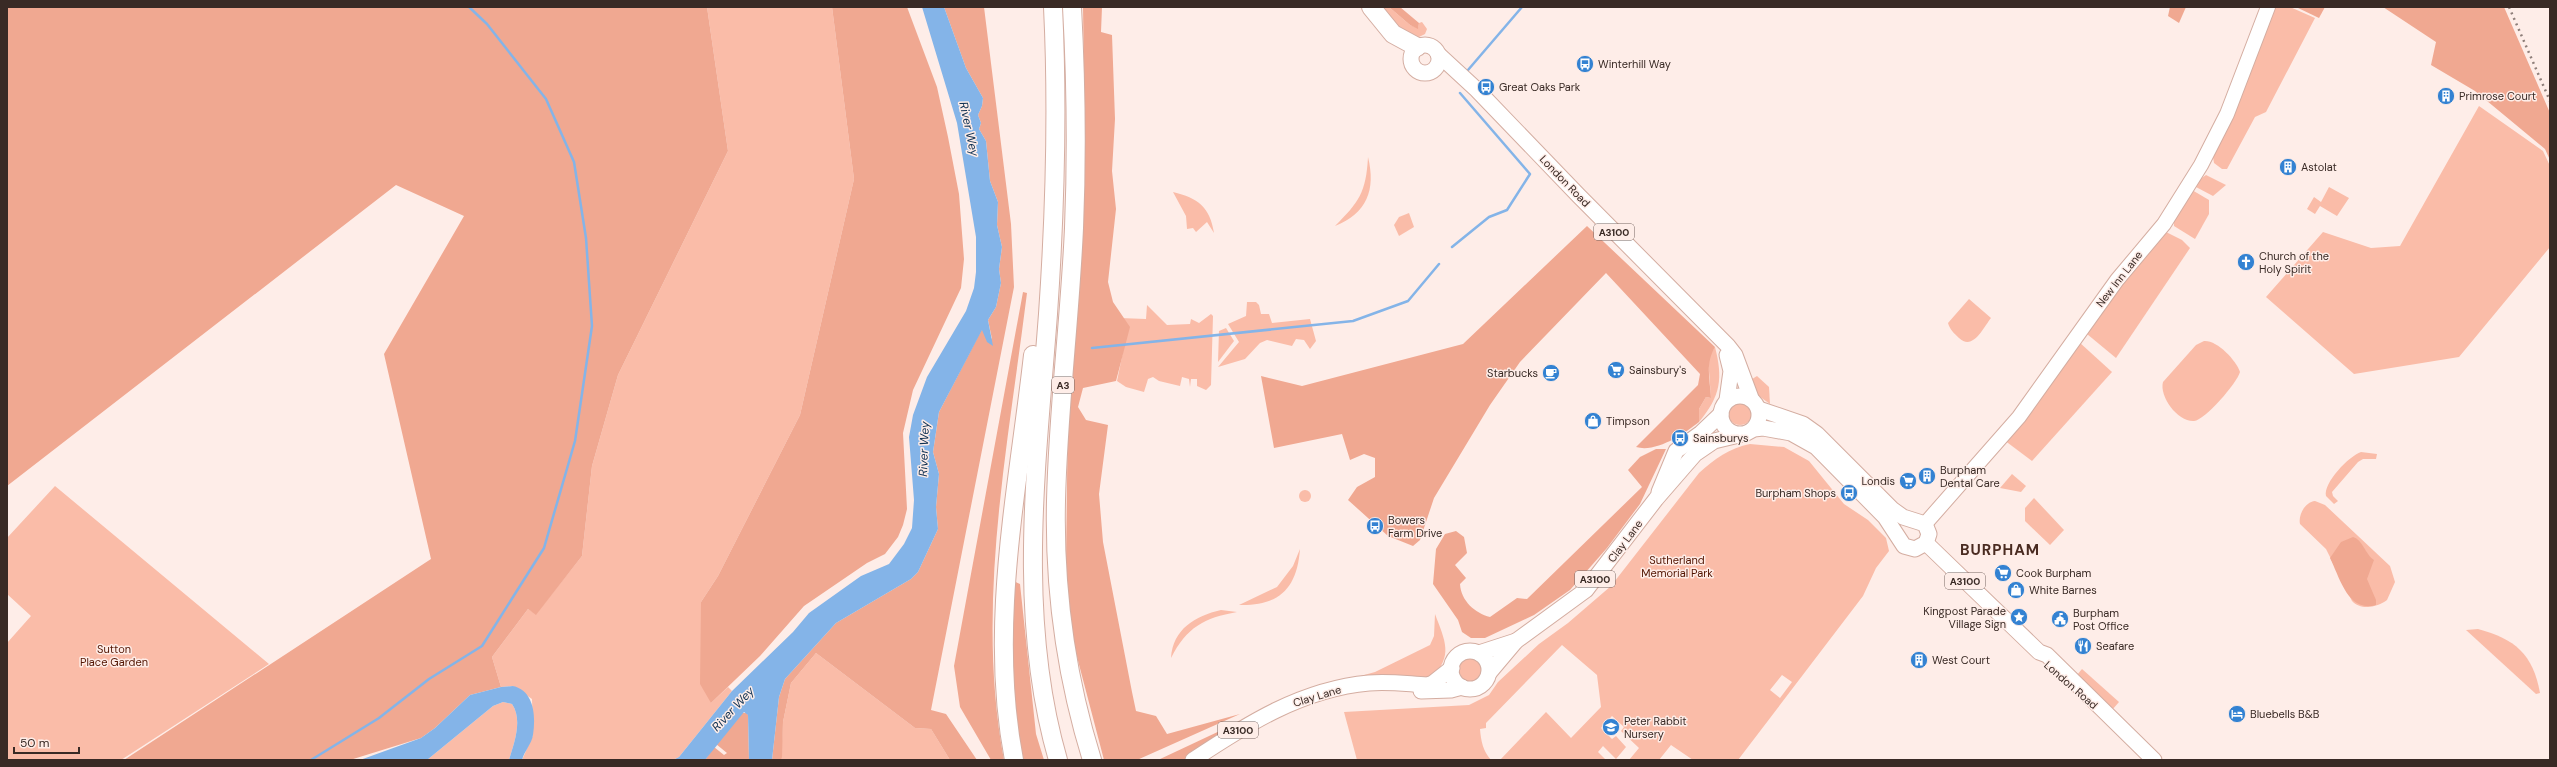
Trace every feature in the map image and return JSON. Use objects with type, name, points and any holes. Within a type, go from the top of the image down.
[{"type":"highway","name":"A3","points":[[1053,7],[1054,174],[1052,243],[1035,486],[1033,590],[1039,671],[1045,709],[1058,760]]},
{"type":"highway","name":"A3","points":[[1072,7],[1075,132],[1074,227],[1058,458],[1057,552],[1064,644],[1074,698],[1092,760]]},
{"type":"highway","points":[[1372,7],[1393,34],[1417,48]]},
{"type":"highway","points":[[1014,760],[1005,702],[1003,659],[1004,596],[1054,174]]},
{"type":"main road","name":"New Inn Lane","points":[[1918,522],[2019,417],[2117,280],[2164,224],[2201,165],[2224,120],[2268,7]]},
{"type":"main road","points":[[1435,70],[1439,60],[1438,54],[1430,46],[1424,45],[1417,48],[1411,59],[1415,70],[1424,73],[1435,70],[1461,75]]},
{"type":"main road","name":"London Road","points":[[1438,54],[1461,75],[1735,355],[1755,404]]},
{"type":"main road","name":"London Road","points":[[1719,338],[1730,371],[1728,400],[1721,414]]},
{"type":"main road","points":[[1721,414],[1722,420],[1728,430],[1739,435],[1754,429],[1774,429],[1797,435],[1816,447],[1885,517],[1904,546],[1911,549],[1919,548],[1926,543],[1929,534],[1918,522],[1892,509],[1818,434],[1803,424],[1739,396],[1728,400]]},
{"type":"main road","points":[[1754,429],[1760,419],[1755,404]]},
{"type":"main road","name":"Clay Lane","points":[[1656,499],[1676,451],[1701,433],[1721,414]]},
{"type":"main road","name":"Clay Lane","points":[[1204,760],[1226,744],[1268,721],[1345,693],[1387,689],[1430,691],[1462,687],[1472,689],[1480,687],[1484,683],[1489,673],[1516,641],[1586,590],[1656,499],[1695,454],[1714,441],[1739,435]]},
{"type":"main road","points":[[1900,539],[1901,529],[1918,522]]},
{"type":"main road","name":"London Road","points":[[1926,543],[2039,652],[2040,658],[2107,716],[2154,760]]},
{"type":"main road","name":"Clay Lane","points":[[1193,760],[1245,725],[1298,700],[1329,691],[1368,683],[1427,685],[1433,683],[1452,668],[1459,656],[1467,651],[1479,653],[1516,641]]},
{"type":"main road","points":[[1479,653],[1486,659],[1489,673]]},
{"type":"main road","points":[[1452,668],[1454,679],[1462,687]]},
{"type":"green space","points":[[707,7],[832,7],[854,179],[800,415],[718,576],[701,602],[711,703],[728,687],[732,691],[679,757],[673,760],[522,760],[533,735],[532,699],[513,686],[501,687],[492,657],[528,609],[536,614],[582,556],[592,466],[618,375],[728,151]]},
{"type":"green space","points":[[1379,7],[1389,7],[1410,25],[1418,28],[1419,23],[1422,22],[1427,29],[1425,34],[1415,39],[1406,37]]},
{"type":"green space","points":[[2272,7],[2290,7],[2315,18],[2266,112],[2255,117],[2227,169],[2222,169],[2214,163],[2213,157]]},
{"type":"green space","points":[[2479,106],[2543,151],[2550,166],[2550,247],[2459,357],[2354,374],[2266,297],[2323,232],[2371,248],[2400,246]]},
{"type":"green space","points":[[1368,157],[1371,180],[1370,190],[1366,199],[1362,207],[1355,214],[1346,221],[1335,226],[1350,210],[1360,196],[1365,180]]},
{"type":"green space","points":[[2206,175],[2226,185],[2213,196],[2196,187],[2196,182]]},
{"type":"green space","points":[[2329,187],[2349,198],[2337,216],[2320,206],[2315,214],[2307,209],[2314,197],[2321,202]]},
{"type":"green space","points":[[2192,190],[2209,200],[2209,214],[2195,239],[2174,226],[2174,221]]},
{"type":"green space","points":[[1173,192],[1189,197],[1206,210],[1214,233],[1207,222],[1196,232],[1193,228],[1187,229],[1186,216]]},
{"type":"green space","points":[[1409,213],[1414,227],[1399,236],[1394,225],[1399,217]]},
{"type":"green space","points":[[2166,232],[2182,240],[2190,248],[2116,358],[2087,334],[2100,307]]},
{"type":"green space","points":[[1969,299],[1991,318],[1977,337],[1969,342],[1959,338],[1951,330],[1948,323]]},
{"type":"green space","points":[[1247,302],[1256,302],[1259,305],[1261,314],[1269,314],[1272,323],[1310,319],[1316,341],[1310,349],[1304,340],[1296,339],[1292,346],[1267,340],[1260,343],[1245,359],[1218,367],[1239,342],[1228,324],[1246,316]]},
{"type":"green space","points":[[1147,305],[1167,325],[1190,324],[1191,319],[1199,323],[1211,314],[1213,316],[1211,385],[1206,390],[1197,386],[1197,379],[1191,379],[1190,387],[1189,379],[1182,377],[1180,386],[1159,381],[1153,377],[1148,379],[1144,392],[1126,387],[1117,381],[1124,347],[1120,318],[1146,319]]},
{"type":"green space","points":[[1226,328],[1234,341],[1218,362],[1219,331]]},
{"type":"green space","points":[[2204,341],[2220,347],[2235,362],[2240,372],[2233,384],[2213,408],[2194,421],[2182,417],[2171,408],[2164,395],[2163,382],[2196,345]]},
{"type":"green space","points":[[2079,342],[2112,372],[2032,461],[2004,440]]},
{"type":"green space","points":[[1715,347],[1719,368],[1718,386],[1712,404],[1699,422],[1699,409],[1706,397],[1711,398],[1708,358]]},
{"type":"green space","points":[[1757,376],[1769,387],[1770,404],[1756,394],[1749,381]]},
{"type":"green space","points":[[1740,401],[1748,405],[1752,413],[1748,421],[1740,425],[1732,421],[1728,413],[1732,405]]},
{"type":"green space","name":"Sutherland Memorial Park","points":[[1750,444],[1784,447],[1809,461],[1844,504],[1868,520],[1886,538],[1889,551],[1876,568],[1863,596],[1738,760],[1693,760],[1671,745],[1659,760],[1629,760],[1639,748],[1621,731],[1624,727],[1612,716],[1601,728],[1612,739],[1616,736],[1626,747],[1616,759],[1603,746],[1598,752],[1606,760],[1500,760],[1546,712],[1571,738],[1601,707],[1597,675],[1562,645],[1486,723],[1486,728],[1480,729],[1483,746],[1491,760],[1357,760],[1344,712],[1469,705],[1489,695],[1498,682],[1539,644],[1568,623],[1611,586],[1699,473],[1710,463],[1723,455]],"holes":[[[1782,675],[1792,682],[1780,698],[1770,690]]]},
{"type":"green space","points":[[2361,452],[2377,454],[2376,459],[2363,459],[2358,462],[2332,492],[2333,496],[2338,501],[2334,504],[2326,496],[2326,491],[2329,484],[2344,464]]},
{"type":"green space","points":[[2012,474],[2026,486],[2021,492],[2000,488]]},
{"type":"green space","name":"Sutton Place Garden","points":[[55,486],[269,664],[121,760],[7,760],[7,643],[31,616],[7,594],[7,538]]},
{"type":"green space","points":[[1305,490],[1309,492],[1311,496],[1309,500],[1305,502],[1301,500],[1299,496],[1301,492]]},
{"type":"green space","points":[[2034,498],[2064,530],[2050,545],[2025,521],[2025,508]]},
{"type":"green space","points":[[2315,501],[2325,505],[2390,566],[2395,582],[2387,600],[2379,605],[2370,607],[2360,606],[2352,601],[2326,549],[2300,524],[2301,513],[2305,506]]},
{"type":"green space","points":[[1300,549],[1295,575],[1290,585],[1283,592],[1275,598],[1265,602],[1253,605],[1239,605],[1277,587],[1293,566]]},
{"type":"green space","points":[[1221,610],[1237,612],[1215,617],[1190,631],[1177,647],[1171,658],[1176,639],[1187,625],[1202,616]]},
{"type":"green space","points":[[1435,614],[1444,640],[1445,655],[1443,663],[1431,678],[1346,680],[1375,672],[1430,645],[1434,636]]},
{"type":"green space","points":[[2478,629],[2491,633],[2512,643],[2520,650],[2533,668],[2540,693],[2536,694],[2466,630]]},
{"type":"green space","points":[[816,653],[915,728],[931,729],[950,760],[781,760],[783,722],[791,683]]},
{"type":"green space","points":[[1469,657],[1478,661],[1482,670],[1478,679],[1469,683],[1460,679],[1456,670],[1460,661]]},
{"type":"green space","points":[[2082,669],[2119,702],[2112,710],[2077,675]]},
{"type":"green space","points":[[503,702],[512,704],[517,717],[516,732],[509,760],[427,760],[493,706]]},
{"type":"shaded area","points":[[7,7],[707,7],[728,151],[618,375],[592,466],[582,556],[536,615],[528,609],[492,657],[501,687],[470,695],[435,728],[421,738],[350,760],[124,760],[431,559],[384,354],[464,216],[396,185],[7,486]]},
{"type":"shaded area","points":[[832,7],[907,7],[937,87],[959,194],[964,259],[961,288],[913,390],[903,433],[907,509],[898,537],[885,554],[867,563],[804,606],[760,656],[711,703],[700,684],[701,602],[718,576],[800,415],[854,179]]},
{"type":"shaded area","points":[[944,7],[984,7],[1011,224],[1014,287],[931,710],[946,714],[977,760],[950,760],[931,729],[915,728],[816,653],[791,683],[783,722],[782,757],[781,760],[772,760],[779,697],[785,679],[836,623],[911,579],[918,572],[938,529],[936,507],[939,474],[933,452],[939,412],[982,329],[992,339],[988,320],[996,307],[1001,283],[999,269],[1002,247],[997,225],[998,202],[990,181],[986,141],[979,129],[981,123],[978,115],[982,106],[983,98],[966,68]]},
{"type":"shaded area","points":[[1083,7],[1102,7],[1101,32],[1112,35],[1115,119],[1112,171],[1116,209],[1108,282],[1113,302],[1130,327],[1116,381],[1083,388],[1078,407],[1086,420],[1108,425],[1099,494],[1103,542],[1136,711],[1156,716],[1167,734],[1240,714],[1137,760],[1104,760],[1070,630],[1066,561],[1068,406],[1084,76]]},
{"type":"shaded area","points":[[1389,7],[1400,7],[1419,23],[1418,29],[1410,25]]},
{"type":"shaded area","points":[[2170,7],[2186,7],[2179,23],[2168,16]]},
{"type":"shaded area","points":[[2296,7],[2325,7],[2319,18]]},
{"type":"shaded area","points":[[2383,7],[2504,7],[2550,113],[2550,160],[2545,149],[2475,91],[2431,65],[2436,42]]},
{"type":"shaded area","points":[[1587,226],[1715,347],[1709,366],[1711,398],[1706,397],[1699,409],[1699,422],[1693,427],[1678,437],[1661,445],[1644,448],[1636,447],[1698,385],[1700,374],[1606,273],[1520,362],[1490,405],[1434,498],[1420,540],[1413,546],[1388,536],[1348,500],[1357,487],[1375,477],[1375,458],[1364,454],[1350,460],[1342,434],[1274,448],[1261,376],[1302,386],[1463,344]]},
{"type":"shaded area","points":[[1023,292],[1027,293],[1004,468],[994,585],[993,644],[996,702],[1004,760],[991,760],[960,707],[954,666]]},
{"type":"shaded area","points":[[1656,449],[1666,449],[1640,504],[1607,548],[1570,590],[1534,615],[1485,638],[1471,638],[1462,632],[1458,620],[1433,584],[1436,549],[1445,534],[1456,531],[1464,537],[1467,553],[1455,565],[1466,578],[1460,584],[1461,590],[1466,601],[1474,609],[1479,613],[1490,617],[1517,598],[1527,599],[1642,487],[1628,470],[1640,457]]},
{"type":"shaded area","points":[[2353,537],[2362,544],[2374,560],[2367,579],[2376,600],[2376,605],[2366,606],[2358,604],[2352,599],[2346,592],[2330,558],[2341,542]]},
{"type":"shaded area","points":[[1011,580],[1020,584],[1036,734],[1044,760],[1022,760],[1013,700]]},
{"type":"shaded area","points":[[742,713],[747,713],[748,715],[749,760],[705,760],[714,747],[724,755],[727,753],[716,744]]},
{"type":"shaded area","points":[[1241,721],[1185,760],[1158,760]]},
{"type":"water","name":"River Wey","points":[[922,7],[944,7],[966,68],[983,98],[982,106],[978,115],[981,123],[979,129],[986,141],[990,181],[998,202],[997,225],[1002,247],[999,269],[1001,283],[996,307],[988,320],[993,346],[987,342],[982,330],[939,412],[933,452],[939,474],[936,507],[938,529],[918,572],[911,579],[836,623],[785,679],[779,697],[772,760],[749,760],[748,715],[744,712],[705,760],[673,760],[679,757],[732,691],[793,632],[809,613],[861,576],[889,564],[904,544],[912,528],[914,500],[909,437],[913,415],[927,377],[966,311],[974,288],[976,272],[976,237],[957,123]]},
{"type":"water","points":[[513,686],[525,693],[529,698],[534,712],[532,738],[522,760],[509,760],[516,732],[517,717],[512,704],[503,702],[493,706],[427,760],[360,760],[421,738],[435,728],[470,695],[501,687]]},
{"type":"waterway","points":[[311,760],[379,718],[429,679],[482,646],[544,548],[575,441],[592,326],[586,238],[574,162],[546,99],[487,24],[469,7]]},
{"type":"waterway","points":[[1468,70],[1522,7]]},
{"type":"waterway","points":[[1452,247],[1489,217],[1507,210],[1530,174],[1460,93]]},
{"type":"waterway","points":[[1092,348],[1353,321],[1408,301],[1439,264]]},
{"type":"railway","points":[[2509,7],[2550,101]]},
{"type":"place","name":"Winterhill Way","points":[[1585,64]]},
{"type":"place","name":"Great Oaks Park","points":[[1486,87]]},
{"type":"place","name":"Primrose Court","points":[[2446,96]]},
{"type":"place","name":"Astolat","points":[[2288,167]]},
{"type":"place","name":"Church of the Holy Spirit","points":[[2246,262]]},
{"type":"place","name":"Sainsbury's","points":[[1616,370]]},
{"type":"place","name":"Starbucks","points":[[1551,373]]},
{"type":"place","name":"Timpson","points":[[1593,421]]},
{"type":"place","name":"Sainsburys","points":[[1680,438]]},
{"type":"place","name":"Burpham Dental Care","points":[[1927,476]]},
{"type":"place","name":"Londis","points":[[1908,481]]},
{"type":"place","name":"Burpham Shops","points":[[1849,493]]},
{"type":"place","name":"Bowers Farm Drive","points":[[1375,526]]},
{"type":"place","name":"Cook Burpham","points":[[2003,573]]},
{"type":"place","name":"White Barnes","points":[[2016,590]]},
{"type":"place","name":"Kingpost Parade Village Sign","points":[[2019,617]]},
{"type":"place","name":"Burpham Post Office","points":[[2060,619]]},
{"type":"place","name":"Seafare","points":[[2083,646]]},
{"type":"place","name":"West Court","points":[[1919,660]]},
{"type":"place","name":"Bluebells B&B","points":[[2237,714]]},
{"type":"place","name":"Peter Rabbit Nursery","points":[[1611,727]]},
{"type":"district","name":"BURPHAM","points":[[2000,550]]}]
